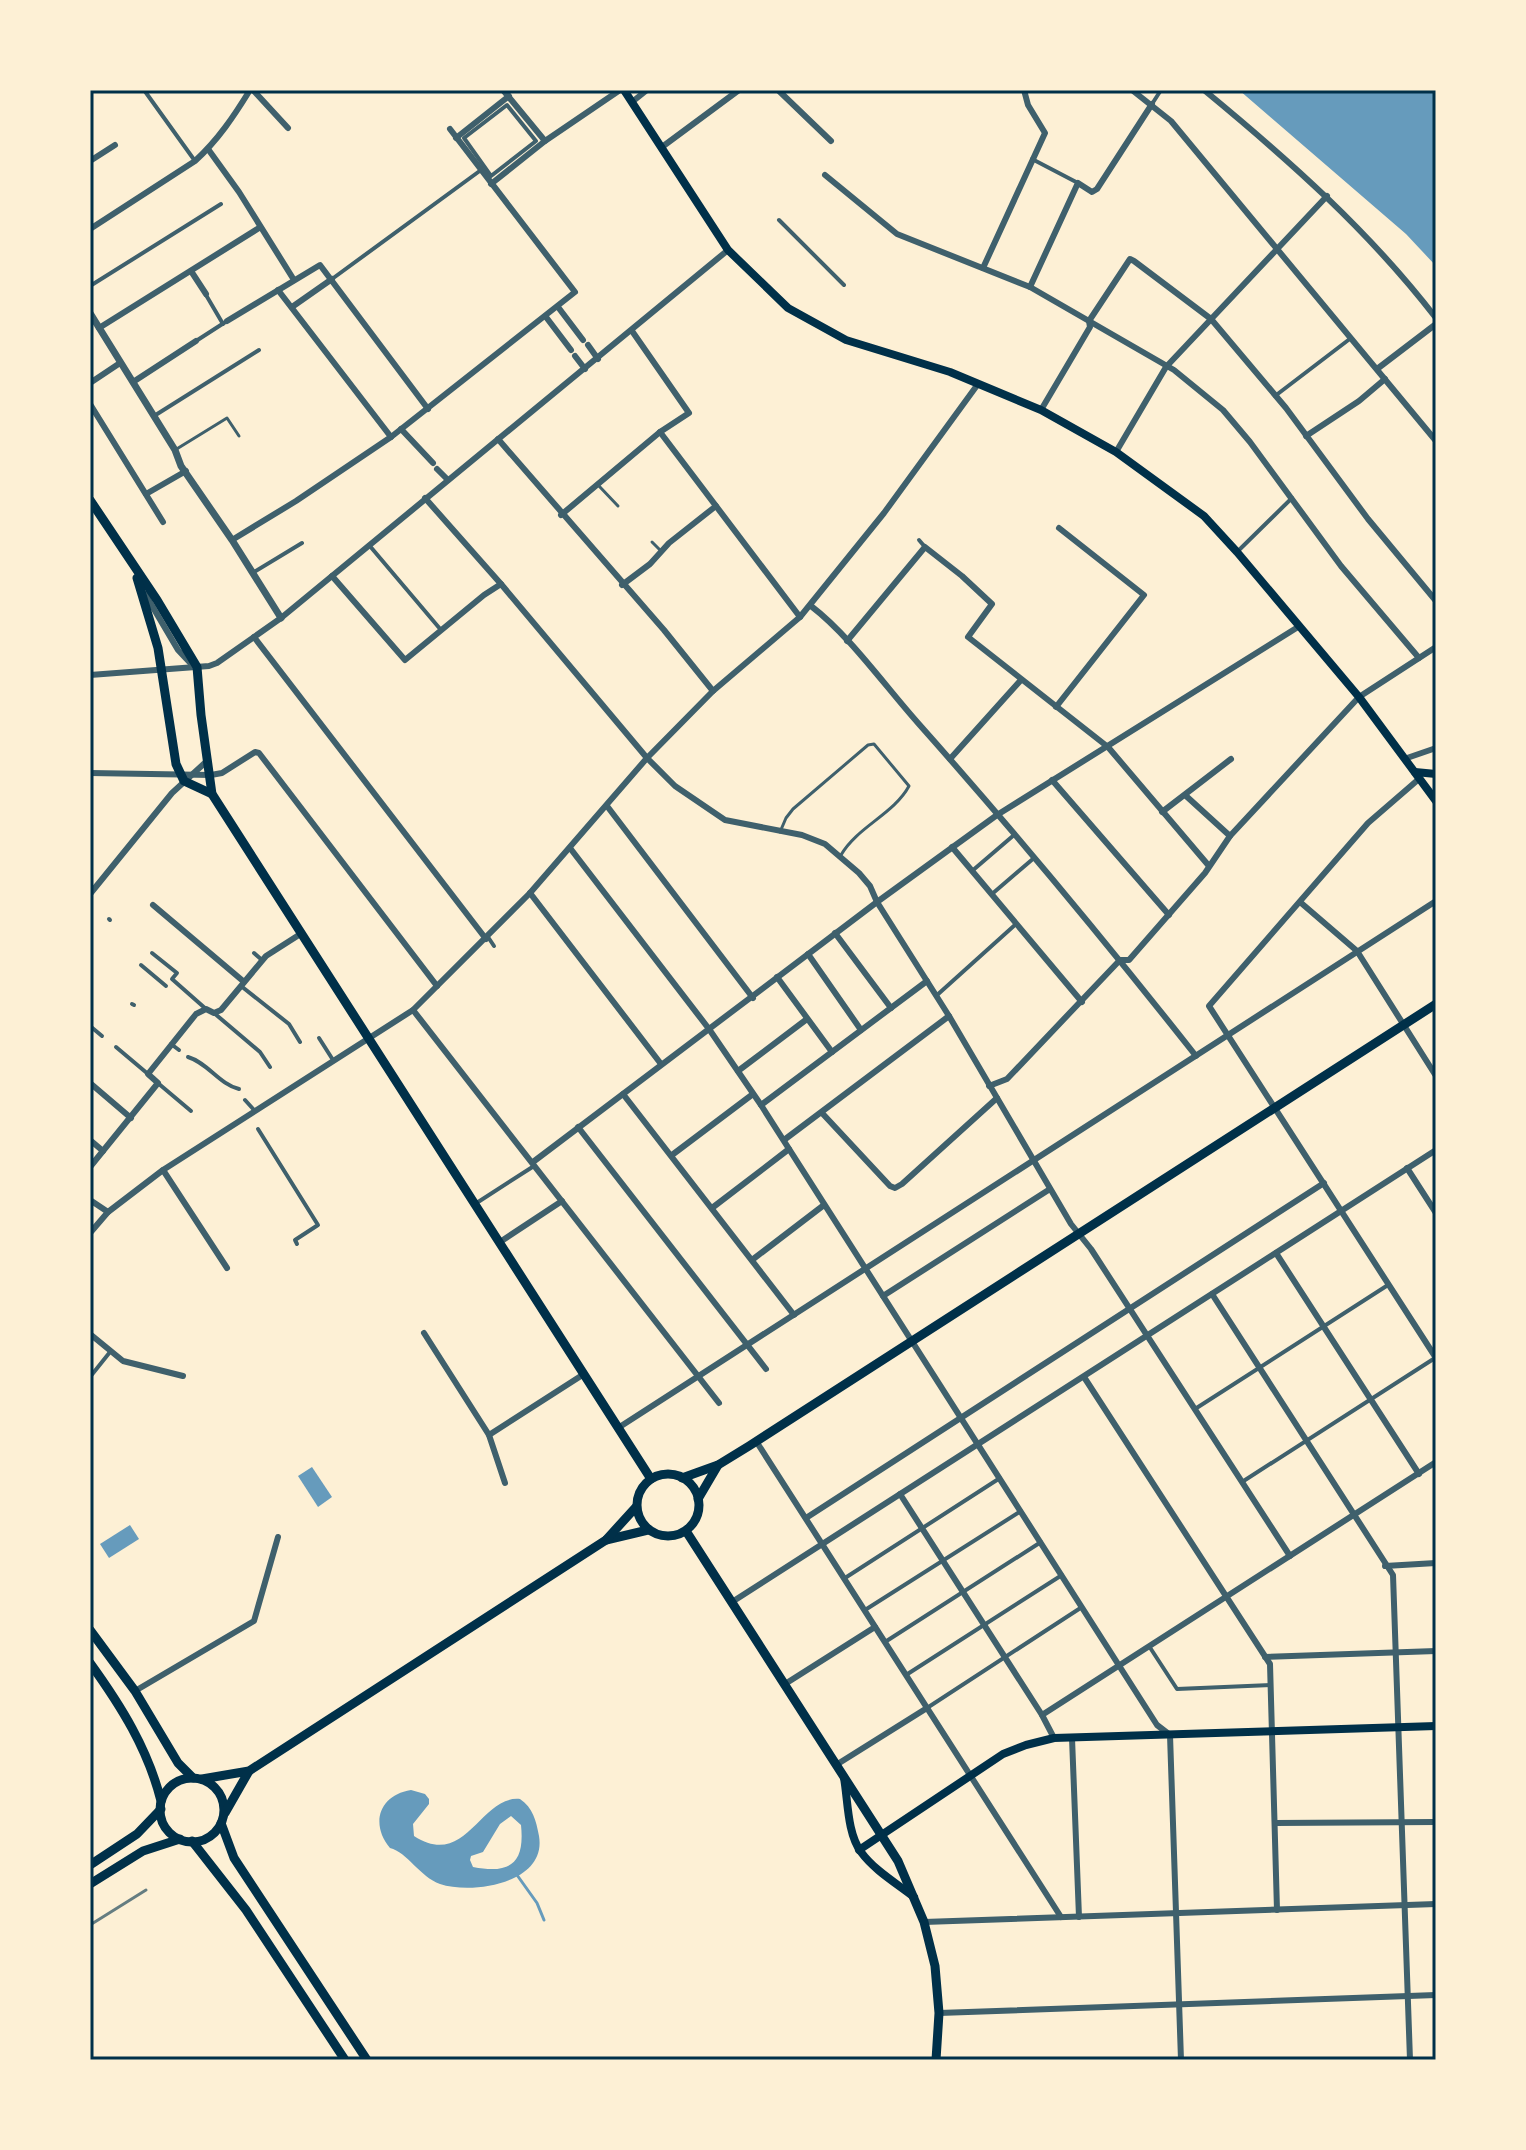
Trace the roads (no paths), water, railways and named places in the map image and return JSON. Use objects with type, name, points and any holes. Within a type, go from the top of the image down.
[{"type":"main road","points":[[622,90],[728,250],[788,308],[846,340],[950,372],[1041,410],[1116,452],[1204,516],[1359,697],[1436,801]]},
{"type":"main road","points":[[90,500],[157,600],[196,667],[212,794]]},
{"type":"main road","points":[[130,563],[154,632],[174,757],[185,777],[212,794],[651,1479]]},
{"type":"main road","points":[[1418,775],[1436,774]]},
{"type":"main road","points":[[682,1478],[695,1491],[698,1499],[694,1522],[686,1531],[667,1537],[648,1530],[640,1520],[636,1507],[638,1496],[651,1479],[661,1475],[682,1478],[718,1465],[1436,1004]]},
{"type":"main road","points":[[698,1499],[718,1465]]},
{"type":"main road","points":[[90,1865],[137,1834],[161,1806],[173,1784],[249,1771],[606,1540],[636,1507]]},
{"type":"main road","points":[[606,1540],[648,1530]]},
{"type":"main road","points":[[686,1531],[883,1834],[915,1897],[935,1966],[939,2013],[936,2060]]},
{"type":"main road","points":[[90,1630],[135,1691],[167,1747],[198,1779],[217,1790],[222,1798],[222,1820],[234,1858],[367,2060]]},
{"type":"main road","points":[[90,1663],[118,1701],[146,1753],[166,1827],[180,1839]]},
{"type":"main road","points":[[859,1850],[1003,1754],[1054,1738],[1436,1726]]},
{"type":"main road","points":[[90,1884],[143,1851],[180,1839],[192,1841],[209,1837],[249,1771]]},
{"type":"main road","points":[[844,1777],[859,1850],[873,1865],[915,1897]]},
{"type":"main road","points":[[192,1841],[246,1910],[345,2060]]},
{"type":"street","points":[[144,90],[195,161]]},
{"type":"street","points":[[90,229],[195,161],[208,149],[252,90],[288,128]]},
{"type":"street","points":[[503,90],[545,141]]},
{"type":"street","points":[[491,184],[545,141],[622,90]]},
{"type":"street","points":[[632,102],[647,90]]},
{"type":"street","points":[[662,147],[739,90]]},
{"type":"street","points":[[778,90],[831,141]]},
{"type":"street","points":[[983,268],[1028,163],[1045,133],[1028,105],[1024,90]]},
{"type":"street","points":[[1132,90],[1171,121],[1436,441]]},
{"type":"street","points":[[1028,163],[1078,183],[1092,192],[1097,189],[1161,90]]},
{"type":"street","points":[[1204,90],[1327,196],[1384,255],[1436,321],[1377,369]]},
{"type":"street","points":[[460,138],[509,96]]},
{"type":"street","points":[[450,129],[491,176],[536,141],[507,105],[460,138]]},
{"type":"street","points":[[232,540],[296,501],[336,468],[391,437],[575,292],[491,184],[460,138]]},
{"type":"street","points":[[90,161],[115,145]]},
{"type":"street","points":[[208,149],[294,280]]},
{"type":"street","points":[[292,307],[481,170]]},
{"type":"street","points":[[825,175],[897,234],[1030,287],[1166,367],[1223,410],[1341,566],[1419,658]]},
{"type":"street","points":[[1030,287],[1078,183]]},
{"type":"street","points":[[1116,452],[1166,367],[1327,196]]},
{"type":"street","points":[[90,286],[221,204]]},
{"type":"street","points":[[779,220],[844,285]]},
{"type":"street","points":[[99,328],[259,228]]},
{"type":"street","points":[[90,675],[162,671],[217,663],[281,618],[632,331],[736,241]]},
{"type":"street","points":[[1041,410],[1090,327],[1089,321],[1131,259],[1174,288],[1211,319],[1436,601]]},
{"type":"street","points":[[133,382],[320,265],[428,409]]},
{"type":"street","points":[[191,271],[225,322]]},
{"type":"street","points":[[278,290],[391,437]]},
{"type":"street","points":[[558,307],[598,359]]},
{"type":"street","points":[[90,313],[175,450],[181,466],[281,618]]},
{"type":"street","points":[[546,317],[585,369]]},
{"type":"street","points":[[561,515],[660,432],[689,413],[632,331]]},
{"type":"street","points":[[1275,396],[1351,338]]},
{"type":"street","points":[[154,416],[259,350]]},
{"type":"street","points":[[90,383],[120,363]]},
{"type":"street","points":[[1306,436],[1359,401],[1385,379]]},
{"type":"street","points":[[90,1233],[108,1212],[163,1170],[413,1010],[530,893],[647,758],[713,691],[811,606],[886,514],[978,384]]},
{"type":"street","points":[[90,404],[163,522]]},
{"type":"street","points":[[401,429],[448,480]]},
{"type":"street","points":[[660,432],[800,617]]},
{"type":"street","points":[[498,439],[713,691]]},
{"type":"street","points":[[146,494],[186,471]]},
{"type":"street","points":[[425,498],[647,758],[675,786],[725,820],[802,835],[825,844],[870,886],[1050,1189],[1290,1556]]},
{"type":"street","points":[[1237,552],[1292,498]]},
{"type":"street","points":[[622,585],[716,506]]},
{"type":"street","points":[[1056,707],[1144,595],[1059,528]]},
{"type":"street","points":[[919,540],[992,604],[968,637],[1108,747],[1209,866]]},
{"type":"street","points":[[252,573],[302,543]]},
{"type":"street","points":[[369,545],[441,630]]},
{"type":"street","points":[[847,641],[925,547]]},
{"type":"street","points":[[332,576],[403,659],[407,659],[501,584]]},
{"type":"street","points":[[141,588],[178,650],[196,667]]},
{"type":"street","points":[[811,606],[847,641],[950,759],[1120,960],[1196,1056]]},
{"type":"street","points":[[475,1204],[997,815],[1298,627]]},
{"type":"street","points":[[254,637],[494,946]]},
{"type":"street","points":[[989,1086],[1007,1079],[1120,960],[1129,960],[1209,866],[1230,836],[1359,697],[1436,647]]},
{"type":"street","points":[[950,759],[1021,680]]},
{"type":"street","points":[[1407,758],[1436,748]]},
{"type":"street","points":[[90,773],[185,777],[211,775],[222,773],[255,752],[263,757],[437,986]]},
{"type":"street","points":[[1162,812],[1231,759]]},
{"type":"street","points":[[90,894],[185,777],[208,760]]},
{"type":"street","points":[[1242,1482],[1436,1358],[1209,1006],[1368,823],[1418,775]]},
{"type":"street","points":[[1052,780],[1169,915]]},
{"type":"street","points":[[1185,795],[1230,836]]},
{"type":"street","points":[[607,806],[753,998]]},
{"type":"street","points":[[972,871],[1014,835]]},
{"type":"street","points":[[952,847],[1082,1002]]},
{"type":"street","points":[[570,848],[709,1029],[761,1105],[1157,1725],[1170,1735],[1181,2060]]},
{"type":"street","points":[[992,894],[1034,858]]},
{"type":"street","points":[[530,893],[661,1064]]},
{"type":"street","points":[[618,1428],[1436,901]]},
{"type":"street","points":[[1300,902],[1357,951],[1436,1076]]},
{"type":"street","points":[[153,905],[289,1024],[300,1042]]},
{"type":"street","points":[[936,996],[1016,924]]},
{"type":"street","points":[[214,1013],[221,1010],[262,960],[302,933]]},
{"type":"street","points":[[835,933],[891,1008]]},
{"type":"street","points":[[152,953],[177,973],[172,979],[260,1052],[270,1067]]},
{"type":"street","points":[[254,953],[262,960]]},
{"type":"street","points":[[808,954],[861,1030]]},
{"type":"street","points":[[141,965],[166,986]]},
{"type":"street","points":[[777,977],[832,1052]]},
{"type":"street","points":[[761,1105],[927,981]]},
{"type":"street","points":[[148,1074],[196,1014],[206,1009]]},
{"type":"street","points":[[413,1010],[719,1403]]},
{"type":"street","points":[[784,1140],[949,1016]]},
{"type":"street","points":[[738,1071],[807,1019]]},
{"type":"street","points":[[90,1026],[102,1036]]},
{"type":"street","points":[[319,1038],[334,1060]]},
{"type":"street","points":[[171,1044],[179,1050]]},
{"type":"street","points":[[116,1047],[191,1111]]},
{"type":"street","points":[[188,1057],[200,1061],[230,1087],[239,1089]]},
{"type":"street","points":[[90,1083],[131,1118]]},
{"type":"street","points":[[90,1167],[158,1083]]},
{"type":"street","points":[[623,1094],[794,1315]]},
{"type":"street","points":[[672,1155],[753,1094]]},
{"type":"street","points":[[822,1113],[895,1188],[997,1098]]},
{"type":"street","points":[[245,1100],[255,1111]]},
{"type":"street","points":[[578,1127],[766,1369]]},
{"type":"street","points":[[258,1129],[318,1225],[295,1240],[297,1244]]},
{"type":"street","points":[[90,1140],[103,1151]]},
{"type":"street","points":[[712,1208],[789,1149]]},
{"type":"street","points":[[732,1602],[1436,1150]]},
{"type":"street","points":[[1407,1168],[1436,1213]]},
{"type":"street","points":[[163,1170],[227,1268]]},
{"type":"street","points":[[806,1518],[1324,1183]]},
{"type":"street","points":[[883,1296],[1050,1189]]},
{"type":"street","points":[[90,1200],[108,1212]]},
{"type":"street","points":[[500,1242],[562,1201]]},
{"type":"street","points":[[752,1260],[824,1205]]},
{"type":"street","points":[[1276,1253],[1419,1474]]},
{"type":"street","points":[[1195,1409],[1389,1284]]},
{"type":"street","points":[[1212,1294],[1393,1575],[1410,2060]]},
{"type":"street","points":[[424,1333],[489,1435],[505,1483]]},
{"type":"street","points":[[90,1334],[123,1361],[183,1376]]},
{"type":"street","points":[[90,1377],[110,1352]]},
{"type":"street","points":[[489,1435],[584,1374]]},
{"type":"street","points":[[1084,1377],[1270,1664],[1277,1910]]},
{"type":"street","points":[[756,1441],[1061,1917]]},
{"type":"street","points":[[1042,1715],[1436,1462]]},
{"type":"street","points":[[845,1578],[1000,1478]]},
{"type":"street","points":[[900,1494],[1054,1738]]},
{"type":"street","points":[[865,1610],[1021,1511]]},
{"type":"street","points":[[135,1691],[254,1621],[278,1537]]},
{"type":"street","points":[[885,1642],[1041,1542]]},
{"type":"street","points":[[1385,1566],[1436,1563]]},
{"type":"street","points":[[906,1675],[1062,1575]]},
{"type":"street","points":[[836,1765],[1082,1607]]},
{"type":"street","points":[[785,1684],[875,1627]]},
{"type":"street","points":[[1149,1646],[1177,1689],[1271,1685]]},
{"type":"street","points":[[1265,1657],[1436,1651]]},
{"type":"street","points":[[1072,1738],[1079,1917]]},
{"type":"street","points":[[1275,1823],[1436,1822]]},
{"type":"street","points":[[924,1922],[1436,1904]]},
{"type":"street","points":[[939,2013],[1436,1995]]},
{"type":"lane","points":[[175,450],[227,418],[239,436]]},
{"type":"lane","points":[[596,483],[618,506]]},
{"type":"lane","points":[[652,542],[662,552]]},
{"type":"lane","points":[[780,832],[793,809],[868,745],[874,744],[908,783],[907,790],[847,844],[840,856]]},
{"type":"water","points":[[1239,90],[1436,90],[1436,266],[1406,234]]},
{"type":"water","points":[[312,1467],[332,1497],[318,1507],[298,1476]]},
{"type":"water","points":[[130,1525],[139,1539],[109,1558],[100,1544]]},
{"type":"water","points":[[411,1790],[425,1794],[429,1799],[429,1804],[413,1824],[414,1836],[432,1844],[447,1844],[460,1838],[494,1808],[506,1801],[520,1799],[531,1810],[539,1836],[538,1852],[532,1865],[520,1875],[488,1886],[454,1887],[433,1881],[402,1854],[390,1848],[380,1830],[379,1820],[385,1804],[400,1793]],"holes":[[[511,1816],[521,1825],[520,1849],[512,1863],[497,1869],[473,1867],[471,1856],[483,1852],[500,1824]]]},
{"type":"waterway","points":[[517,1875],[537,1903],[544,1920]]},
{"type":"railway","points":[[90,1925],[146,1890]]}]
